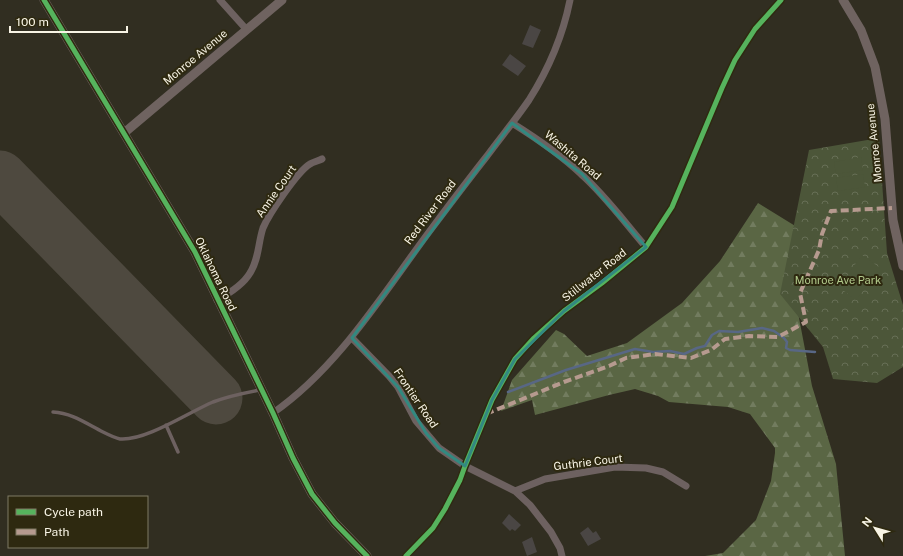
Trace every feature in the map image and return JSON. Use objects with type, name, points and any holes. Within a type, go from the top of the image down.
[{"type":"street","name":"Oklahoma Road","points":[[44,0],[195,252],[260,390],[273,413],[293,458],[312,494],[335,523],[367,556]]},
{"type":"street","points":[[220,0],[246,29]]},
{"type":"street","name":"Monroe Avenue","points":[[124,133],[282,0]]},
{"type":"street","name":"Red River Road","points":[[273,413],[287,404],[352,338],[447,208],[529,100],[548,66],[559,40],[568,13],[570,0]]},
{"type":"street","name":"Stillwater Road","points":[[406,556],[433,528],[445,509],[460,480],[492,400],[515,359],[534,338],[564,311],[602,283],[646,247],[672,207],[722,88],[736,60],[754,29],[781,0]]},
{"type":"street","name":"Monroe Avenue","points":[[843,0],[861,30],[875,67],[886,119],[893,220],[903,266]]},
{"type":"street","name":"Washita Road","points":[[512,123],[536,138],[582,174],[604,197],[646,247]]},
{"type":"street","name":"Annie Court","points":[[217,300],[232,292],[250,273],[259,250],[264,228],[270,216],[296,178],[310,164],[322,159]]},
{"type":"street","name":"Frontier Road","points":[[352,338],[398,387],[416,421],[439,448],[465,466],[516,491],[530,505],[551,532],[560,548],[562,556]]},
{"type":"street","name":"Guthrie Court","points":[[516,491],[545,479],[615,467],[652,469],[663,472],[686,486]]},
{"type":"lane","points":[[53,412],[61,412],[74,416],[111,436],[130,438],[140,436],[166,425],[212,403],[229,397],[260,390]]},
{"type":"lane","points":[[166,425],[178,452]]},
{"type":"highlighted area","points":[[512,123],[582,174],[646,247],[564,311],[515,359],[492,400],[465,466],[439,448],[426,433],[398,387],[352,338]]},
{"type":"shaded area","points":[[0,168],[222,397],[208,401],[0,187]]},
{"type":"green space","name":"Monroe Ave Park","points":[[879,138],[887,253],[903,305],[903,367],[877,383],[833,379],[823,347],[780,294],[809,150]]},
{"type":"green space","points":[[861,157],[863,170],[836,174],[834,162]]},
{"type":"green space","points":[[863,174],[865,187],[838,191],[836,178]]},
{"type":"green space","points":[[758,203],[805,232],[791,276],[812,386],[836,464],[845,556],[705,556],[723,553],[756,520],[771,481],[775,448],[750,414],[728,407],[669,402],[658,396],[635,389],[535,415],[532,400],[501,411],[512,380],[556,330],[564,334],[587,356],[627,343],[682,303],[720,261]]},
{"type":"green space","points":[[862,255],[880,268],[856,300],[839,287]]},
{"type":"building","points":[[530,25],[541,30],[533,48],[522,44]]},
{"type":"building","points":[[510,54],[526,66],[518,76],[502,65]]},
{"type":"building","points":[[509,514],[521,525],[515,531],[512,529],[510,531],[502,523]]},
{"type":"building","points":[[588,527],[593,533],[596,531],[601,539],[588,546],[580,533]]},
{"type":"building","points":[[532,537],[537,552],[527,556],[522,542]]},
{"type":"waterway","points":[[508,392],[566,370],[635,349],[653,352],[670,351],[684,354],[705,346],[712,335],[719,331],[738,332],[762,328],[774,331],[784,338],[787,342],[786,348],[790,350],[815,352]]},
{"type":"runway","points":[[0,177],[216,398]]},
{"type":"marked path","points":[[486,414],[626,358],[655,354],[691,358],[711,350],[725,339],[749,336],[778,337],[806,322],[800,293],[819,250],[822,234],[831,211],[892,208]]},
{"type":"cycle path","points":[[44,0],[195,252],[273,413],[293,458],[312,494],[335,523],[367,556]]},
{"type":"cycle path","points":[[406,556],[433,528],[445,509],[460,480],[492,400],[515,359],[534,338],[564,311],[602,283],[646,247],[672,207],[735,60],[755,29],[781,0]]}]
